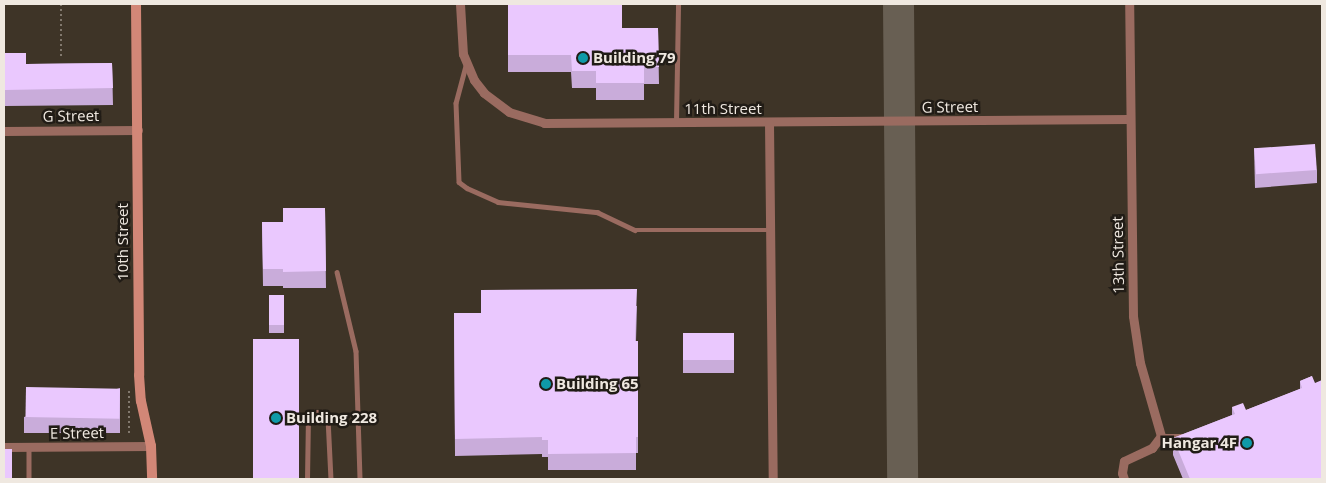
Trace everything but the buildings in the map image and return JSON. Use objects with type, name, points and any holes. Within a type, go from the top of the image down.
[{"type":"street","name":"10th Street","points":[[136,4],[139,375],[141,401],[151,446],[152,479]]},
{"type":"street","name":"11th Street","points":[[460,4],[461,42],[466,65],[484,93],[509,112],[533,122],[556,124],[769,122],[773,479]]},
{"type":"street","name":"13th Street","points":[[1129,4],[1132,316],[1140,363],[1161,436]]},
{"type":"street","name":"G Street","points":[[769,122],[1130,119]]},
{"type":"street","name":"G Street","points":[[4,131],[138,130]]},
{"type":"street","points":[[1124,479],[1122,473],[1124,461],[1152,448],[1161,436]]},
{"type":"street","name":"E Street","points":[[4,447],[151,446]]},
{"type":"lane","points":[[676,123],[678,4]]},
{"type":"lane","points":[[466,65],[456,103],[459,182],[467,188],[498,202],[597,212],[635,230],[770,230]]},
{"type":"lane","points":[[337,272],[356,351],[360,479]]},
{"type":"lane","points":[[307,479],[308,416],[314,412],[322,412],[328,418],[331,479]]},
{"type":"lane","points":[[1161,436],[1181,436],[1190,433]]},
{"type":"lane","points":[[29,447],[29,479]]},
{"type":"path","points":[[61,4],[61,59]]},
{"type":"taxiway","points":[[898,4],[902,479]]},
{"type":"place","name":"Building 79","points":[[583,58]]},
{"type":"place","name":"Building 65","points":[[546,384]]},
{"type":"place","name":"Building 228","points":[[276,418]]},
{"type":"place","name":"Hangar 4F","points":[[1247,443]]}]
